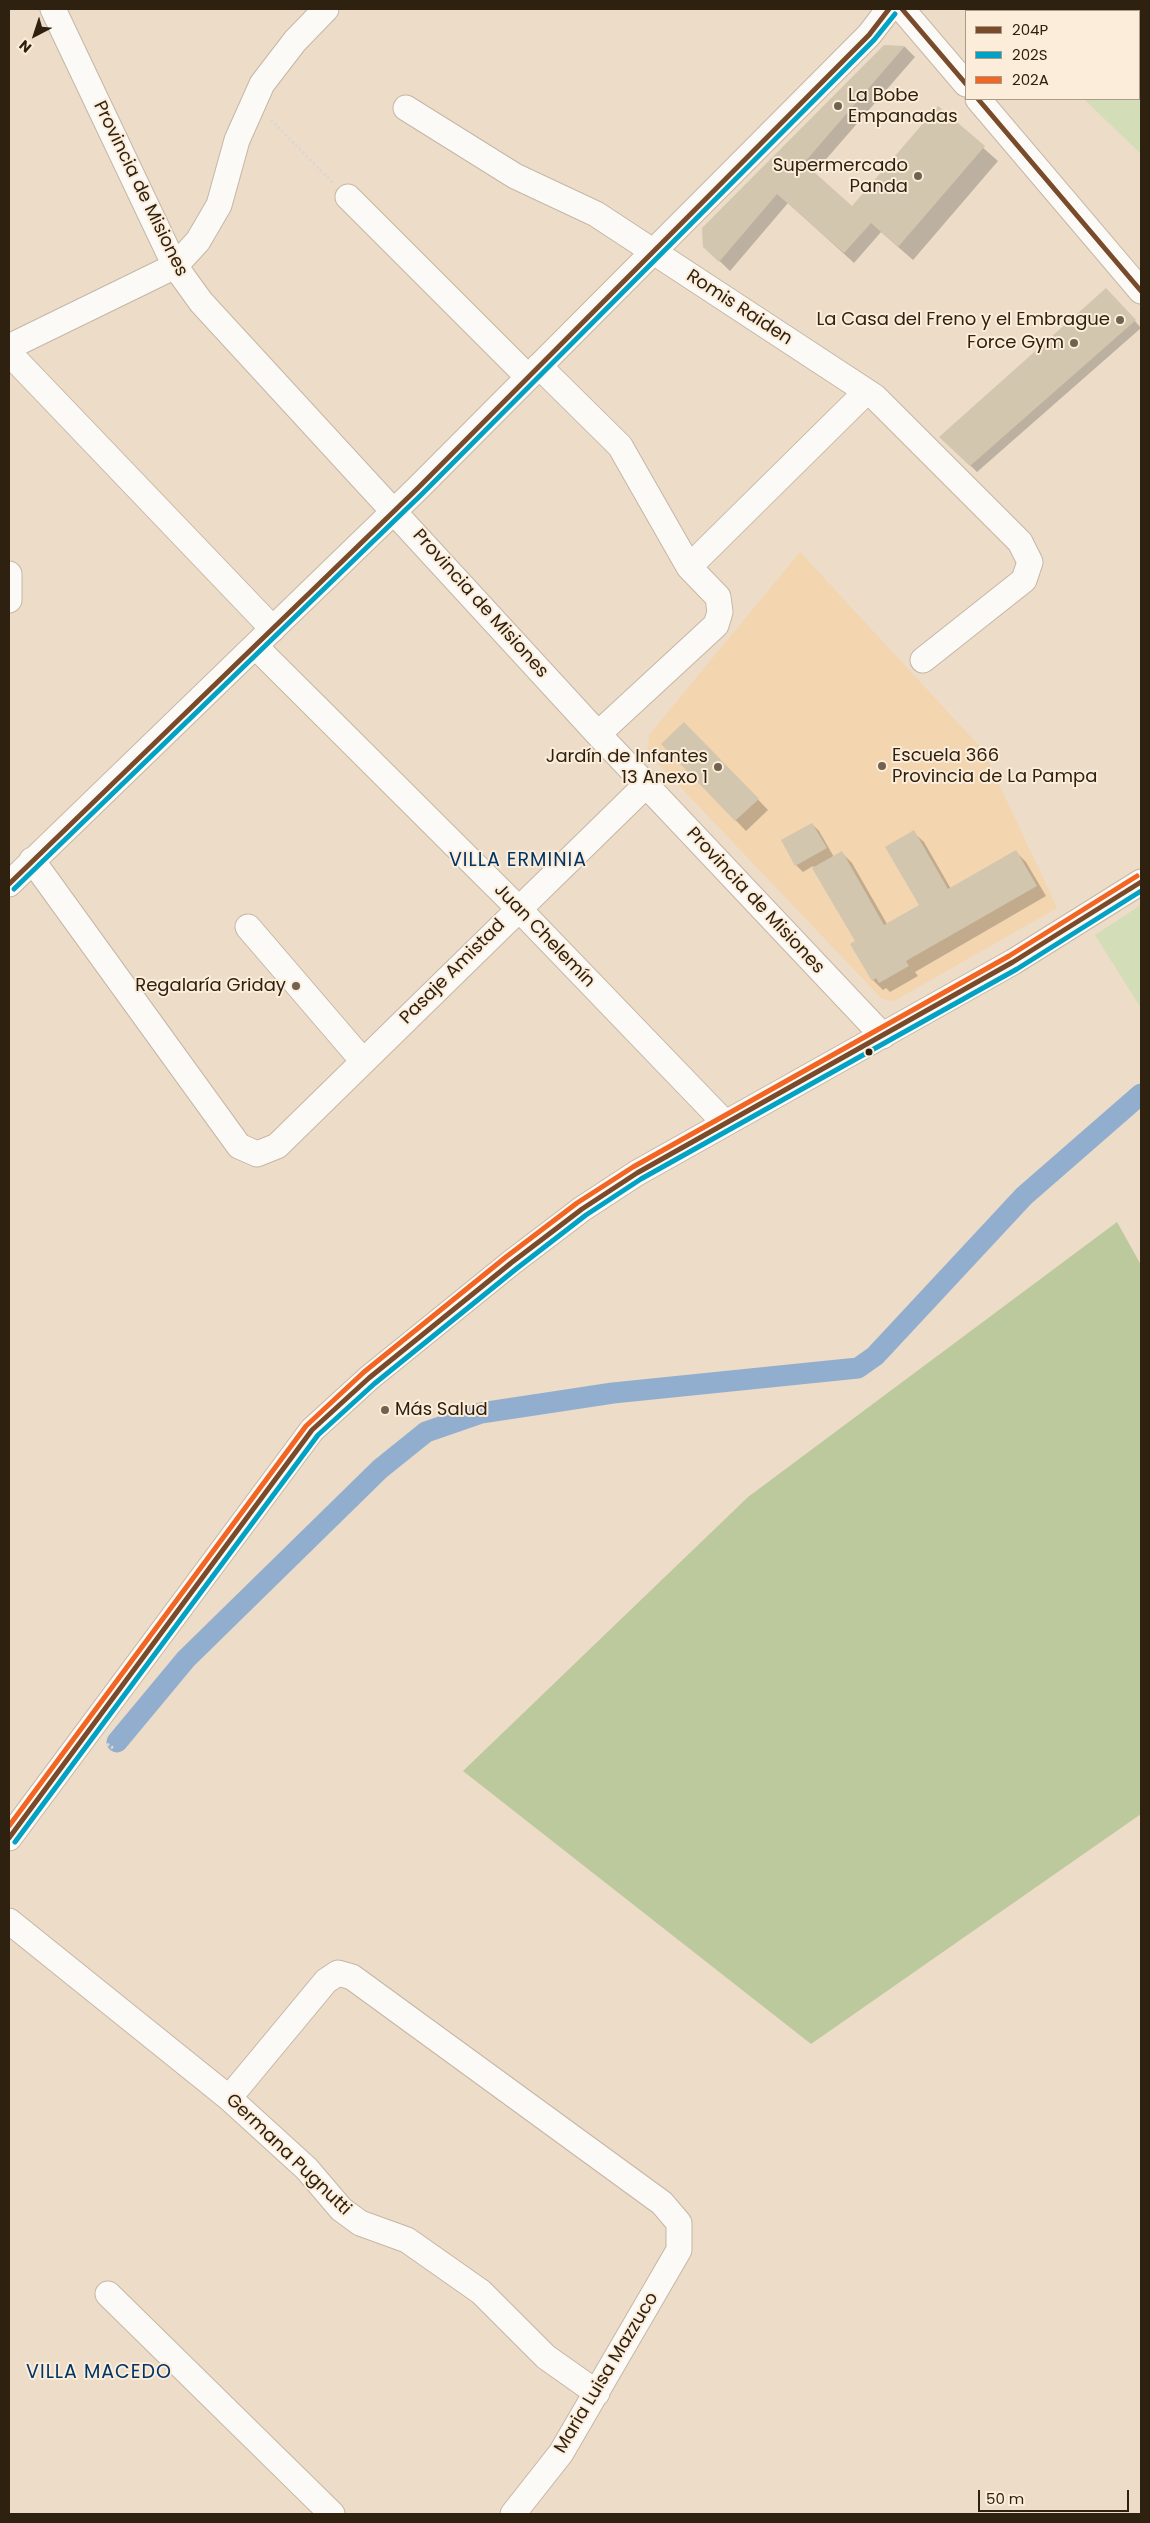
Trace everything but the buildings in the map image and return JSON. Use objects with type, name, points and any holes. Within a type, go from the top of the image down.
[{"type":"street","name":"Provincia de Misiones","points":[[53,9],[175,266],[201,302],[598,734],[883,1036]]},
{"type":"street","points":[[9,347],[175,266],[198,241],[219,205],[237,140],[262,84],[295,41],[326,9]]},
{"type":"street","points":[[9,884],[394,511],[869,35],[889,9]]},
{"type":"street","points":[[902,9],[965,83]]},
{"type":"street","points":[[979,100],[1141,291]]},
{"type":"street","name":"Romis Raiden","points":[[406,108],[515,176],[596,214],[875,397],[1020,542],[1030,562],[1024,580],[923,660]]},
{"type":"street","points":[[348,197],[534,371],[620,446],[689,567],[718,598],[720,612],[716,624],[598,734]]},
{"type":"street","points":[[9,353],[132,484],[273,628]]},
{"type":"street","points":[[689,567],[866,392]]},
{"type":"street","points":[[9,574],[9,600]]},
{"type":"street","name":"Juan Chelemín","points":[[255,646],[518,908],[725,1123]]},
{"type":"street","name":"Pasaje Amistad","points":[[32,860],[239,1146],[257,1154],[277,1146],[518,908],[646,785]]},
{"type":"street","points":[[9,1838],[312,1430],[369,1378],[511,1263],[582,1209],[637,1173],[1013,962],[1141,882]]},
{"type":"street","points":[[248,927],[363,1061]]},
{"type":"street","name":"Germana Pugnutti","points":[[9,1921],[229,2098],[308,2168],[341,2209],[360,2223],[407,2240],[481,2292],[546,2356],[597,2393]]},
{"type":"street","name":"Maria Luisa Mazzuco","points":[[229,2098],[326,1981],[338,1973],[352,1977],[662,2203],[678,2223],[679,2250],[561,2453],[513,2514]]},
{"type":"street","points":[[108,2294],[332,2514]]},
{"type":"path","points":[[253,103],[348,197]]},
{"type":"shaded area","name":"Escuela 366 Provincia de La Pampa","points":[[800,552],[983,750],[1057,908],[894,1001],[882,999],[648,753],[649,735]]},
{"type":"green space","points":[[1141,9],[1141,154],[1085,100],[1140,100],[1140,10],[1104,10]]},
{"type":"green space","points":[[1141,905],[1141,1008],[1095,935]]},
{"type":"green space","points":[[1117,1222],[1141,1265],[1141,1814],[811,2044],[463,1771],[748,1497]]},
{"type":"waterway","points":[[117,1742],[186,1659],[380,1469],[426,1432],[481,1413],[613,1393],[858,1368],[875,1356],[1024,1196],[1141,1094]]},
{"type":"transit line","name":"204P","points":[[9,884],[418,488],[869,35],[889,9]]},
{"type":"transit line","name":"204P","points":[[902,9],[965,83]]},
{"type":"transit line","name":"202S","points":[[14,889],[423,493],[874,40],[895,14]]},
{"type":"transit line","name":"204P","points":[[979,100],[1141,291]]},
{"type":"transit line","name":"202A","points":[[9,1826],[306,1426],[364,1372],[506,1257],[577,1203],[633,1167],[1009,956],[1137,876]]},
{"type":"transit line","name":"204P","points":[[9,1838],[312,1430],[369,1378],[511,1263],[582,1209],[637,1173],[1013,962],[1141,882]]},
{"type":"transit line","name":"202S","points":[[15,1842],[318,1435],[374,1384],[586,1215],[641,1179],[1017,969],[1141,891]]},
{"type":"place","name":"La Bobe Empanadas","points":[[838,106]]},
{"type":"place","name":"Supermercado Panda","points":[[918,176]]},
{"type":"place","name":"La Casa del Freno y el Embrague","points":[[1120,320]]},
{"type":"place","name":"Force Gym","points":[[1074,343]]},
{"type":"place","name":"Escuela 366 Provincia de La Pampa","points":[[882,766]]},
{"type":"place","name":"Jardín de Infantes 13 Anexo 1","points":[[718,767]]},
{"type":"place","name":"Regalaría Griday","points":[[296,986]]},
{"type":"place","name":"Más Salud","points":[[385,1410]]},
{"type":"district","name":"VILLA ERMINIA","points":[[518,861]]},
{"type":"district","name":"VILLA MACEDO","points":[[99,2373]]}]
